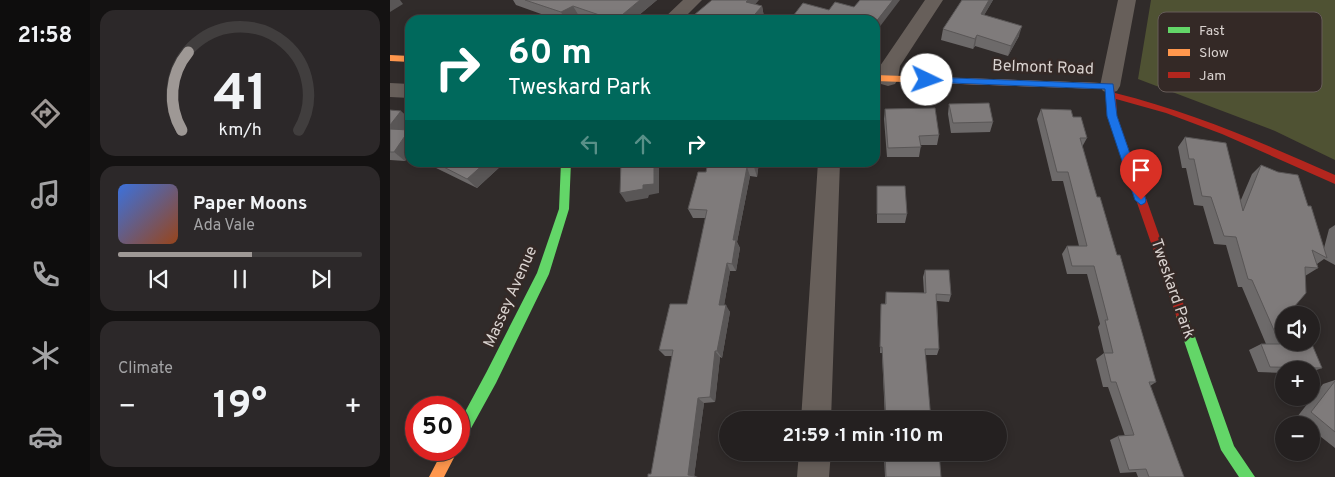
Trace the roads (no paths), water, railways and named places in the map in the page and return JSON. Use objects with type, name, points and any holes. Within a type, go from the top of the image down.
[{"type":"street","points":[[676,15],[693,0]]},
{"type":"street","points":[[882,78],[934,0]]},
{"type":"street","points":[[1110,91],[1127,0]]},
{"type":"street","points":[[390,58],[405,59]]},
{"type":"street","name":"Belmont Road","points":[[882,78],[1110,91],[1201,122],[1335,180]]},
{"type":"street","points":[[390,90],[405,91]]},
{"type":"street","name":"Tweskard Park","points":[[1110,91],[1112,116],[1228,450],[1248,477]]},
{"type":"street","name":"Massey Avenue","points":[[470,416],[543,274],[564,209],[566,167]]},
{"type":"street","points":[[816,411],[829,167]]},
{"type":"street","points":[[436,477],[445,461]]},
{"type":"street","points":[[813,477],[814,461]]}]
